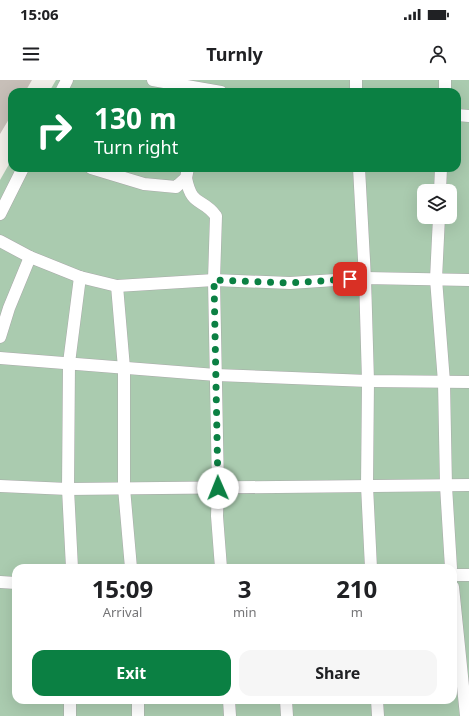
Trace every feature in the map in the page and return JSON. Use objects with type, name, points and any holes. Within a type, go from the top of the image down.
[{"type":"street","points":[[153,80],[191,88]]},
{"type":"street","points":[[0,214],[22,172]]},
{"type":"street","points":[[104,172],[144,184],[162,187],[176,187],[187,173]]},
{"type":"street","points":[[359,172],[365,278],[368,381],[367,486],[371,564]]},
{"type":"street","points":[[440,184],[441,172]]},
{"type":"street","points":[[187,173],[188,190],[194,199],[212,210],[216,216],[214,280],[218,488],[217,516],[221,564]]},
{"type":"street","points":[[439,224],[436,279],[444,382],[446,486],[451,564]]},
{"type":"street","points":[[0,241],[30,257],[80,277],[117,286],[214,280],[290,283],[365,278],[469,280]]},
{"type":"street","points":[[0,338],[30,257]]},
{"type":"street","points":[[72,564],[68,489],[69,363],[80,277]]},
{"type":"street","points":[[117,286],[124,368],[124,488],[131,564]]},
{"type":"street","points":[[0,358],[216,375],[368,381],[469,382]]},
{"type":"street","points":[[0,486],[68,489],[367,486],[406,484],[446,486],[469,485]]},
{"type":"street","points":[[457,575],[469,575]]},
{"type":"street","points":[[0,582],[12,583]]},
{"type":"street","points":[[457,627],[466,716]]},
{"type":"street","points":[[70,704],[70,716]]},
{"type":"street","points":[[138,704],[138,716]]},
{"type":"street","points":[[229,704],[230,716]]},
{"type":"street","points":[[286,704],[287,716]]},
{"type":"street","points":[[377,704],[378,716]]},
{"type":"green space","points":[[56,80],[469,80],[469,716],[0,716],[0,180],[8,166],[8,172],[461,172],[461,88],[51,88]]},
{"type":"building","points":[[0,80],[32,80],[27,88],[8,88],[8,121],[0,134]]},
{"type":"route","points":[[218,488],[214,280],[290,283],[350,279]]}]
